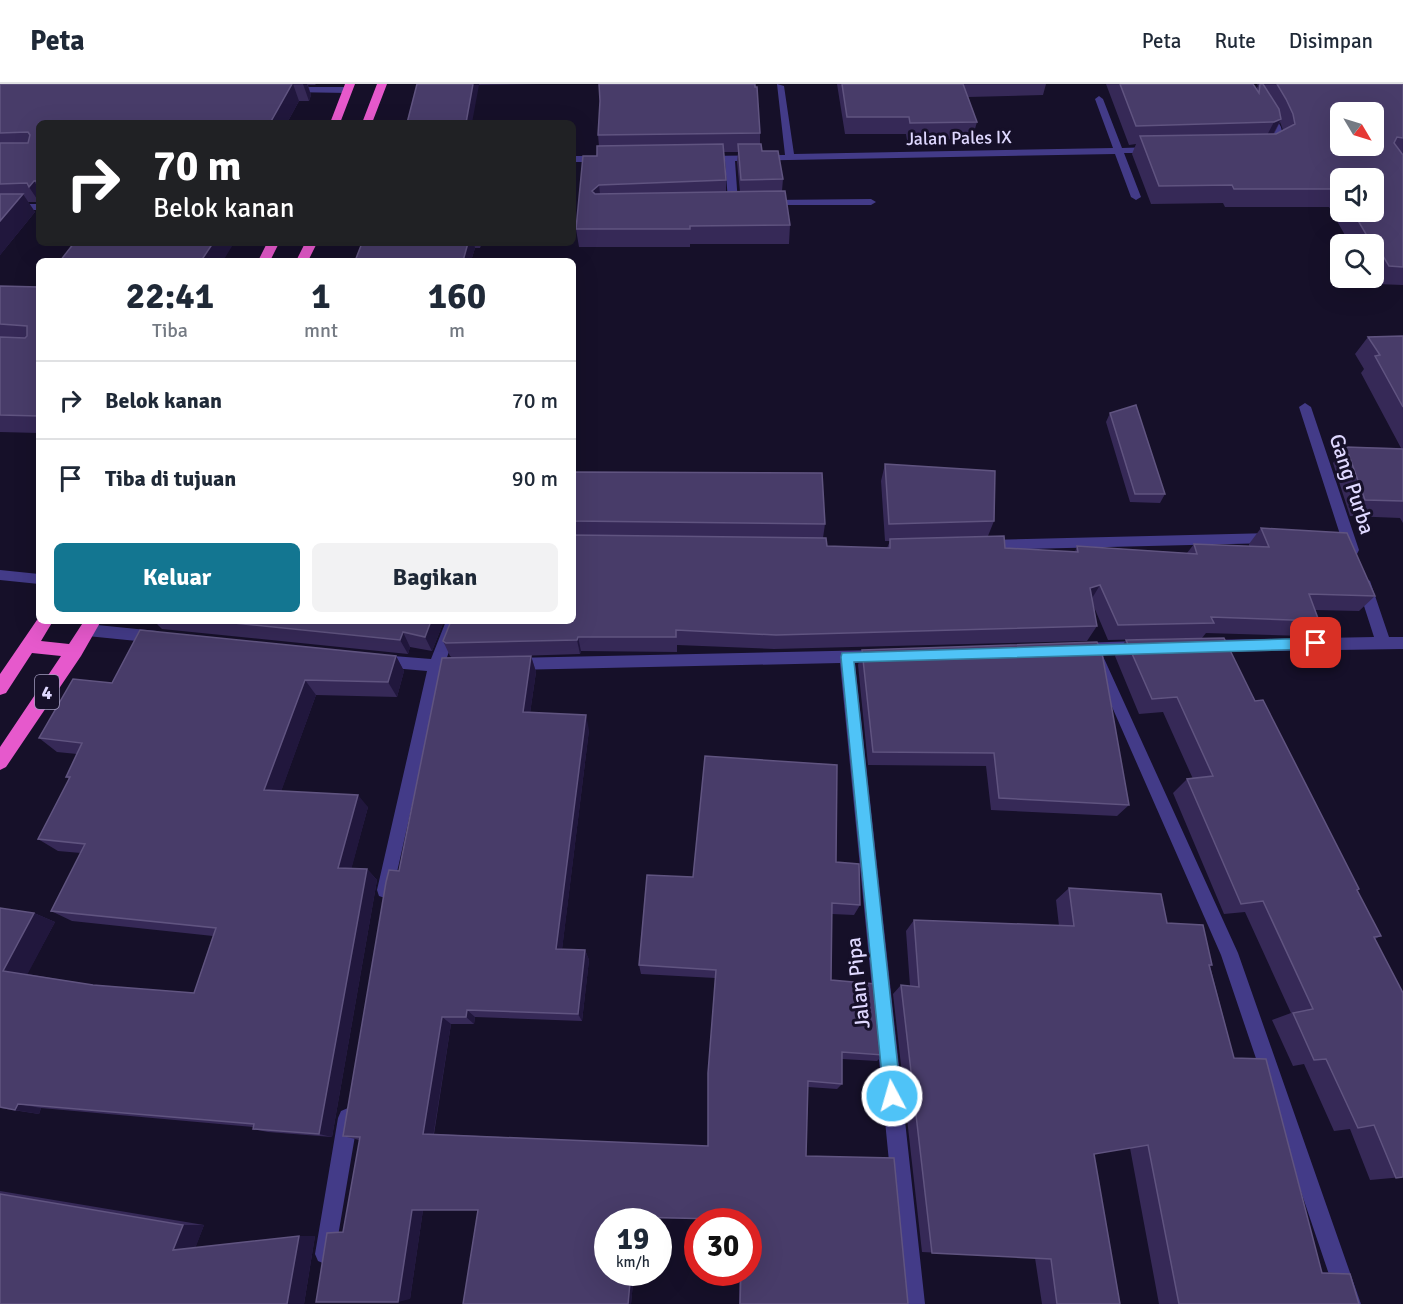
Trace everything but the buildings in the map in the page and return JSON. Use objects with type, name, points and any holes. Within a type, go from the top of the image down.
[{"type":"highway","points":[[368,120],[382,84]]},
{"type":"highway","points":[[336,120],[349,87]]},
{"type":"highway","name":"4","points":[[0,688],[43,624]]},
{"type":"highway","name":"4","points":[[0,762],[90,626]]},
{"type":"highway","points":[[30,646],[75,651]]},
{"type":"street","points":[[1248,84],[1265,107],[1276,127],[1279,140],[1267,146],[1256,146]]},
{"type":"street","points":[[780,86],[790,158]]},
{"type":"street","points":[[277,91],[349,87]]},
{"type":"street","points":[[1099,99],[1136,197]]},
{"type":"street","name":"Jalan Pales IX","points":[[696,159],[1164,149]]},
{"type":"street","points":[[576,159],[618,159]]},
{"type":"street","points":[[730,159],[732,203]]},
{"type":"street","points":[[756,203],[871,202]]},
{"type":"street","points":[[713,205],[744,203]]},
{"type":"street","points":[[0,207],[36,207]]},
{"type":"street","name":"Gang Purba","points":[[1305,407],[1383,642]]},
{"type":"street","points":[[969,546],[1289,538]]},
{"type":"street","points":[[1329,541],[1350,542]]},
{"type":"street","points":[[0,575],[36,579]]},
{"type":"street","points":[[383,905],[436,666],[452,624]]},
{"type":"street","points":[[90,626],[169,639]]},
{"type":"street","points":[[1198,646],[1403,642]]},
{"type":"street","points":[[1070,649],[1151,647]]},
{"type":"street","points":[[1093,648],[1229,953],[1350,1304]]},
{"type":"street","points":[[495,665],[894,655]]},
{"type":"street","name":"Jalan Pipa","points":[[847,657],[914,1304]]},
{"type":"street","points":[[366,659],[436,666],[471,665]]},
{"type":"street","points":[[322,1269],[350,1105]]},
{"type":"route","points":[[892,1096],[847,657],[1316,643]]}]
